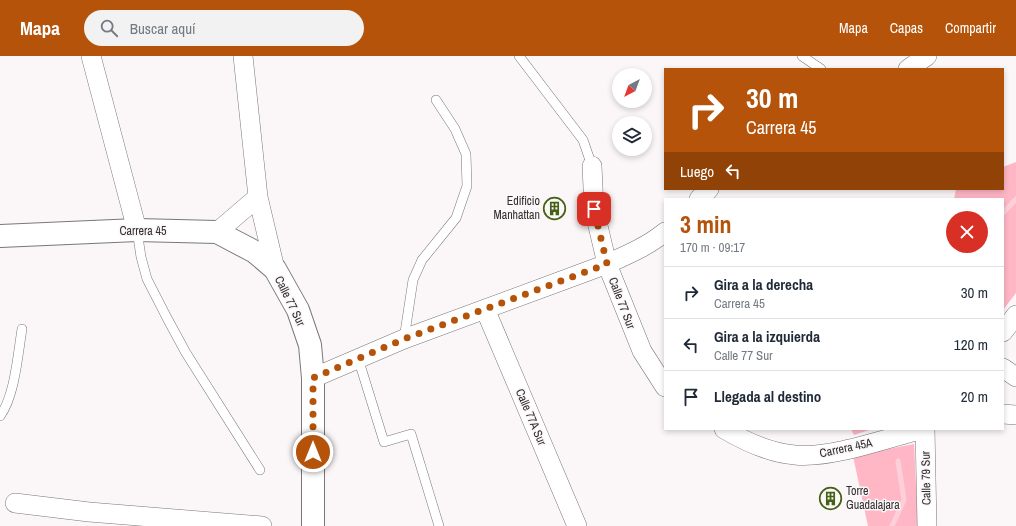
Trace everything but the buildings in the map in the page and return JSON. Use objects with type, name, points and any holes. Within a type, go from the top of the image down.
[{"type":"street","points":[[91,56],[137,230]]},
{"type":"street","name":"Calle 77 Sur","points":[[243,56],[258,197],[275,269],[298,310],[310,345],[313,378],[313,526]]},
{"type":"street","points":[[909,68],[927,56]]},
{"type":"street","name":"Calle 77 Sur","points":[[592,166],[594,209],[607,264],[636,338],[649,366],[664,386]]},
{"type":"street","points":[[700,198],[708,190]]},
{"type":"street","points":[[217,232],[258,197]]},
{"type":"street","name":"Carrera 45","points":[[0,236],[137,230],[217,232],[255,252],[275,269]]},
{"type":"street","points":[[313,378],[404,339],[607,264],[630,254],[664,233]]},
{"type":"street","name":"Calle 77A Sur","points":[[485,309],[577,526]]},
{"type":"street","points":[[1004,331],[1016,316]]},
{"type":"street","points":[[1004,369],[1016,377]]},
{"type":"street","points":[[1004,414],[1016,415]]},
{"type":"street","name":"Carrera 45A","points":[[726,430],[764,449],[796,455],[824,454],[920,430]]},
{"type":"street","name":"Calle 79 Sur","points":[[924,430],[927,526]]},
{"type":"street","points":[[15,503],[89,512],[262,526]]},
{"type":"lane","points":[[519,56],[583,140],[592,166]]},
{"type":"lane","points":[[802,56],[820,68]]},
{"type":"lane","points":[[404,339],[413,280],[422,260],[456,218],[467,186],[466,154],[455,129],[436,100]]},
{"type":"lane","points":[[137,230],[141,257],[147,279],[186,353],[260,470]]},
{"type":"lane","points":[[0,416],[4,410],[12,384],[22,329]]},
{"type":"lane","points":[[358,358],[384,442],[411,434],[439,526]]},
{"type":"shaded area","points":[[1016,162],[1016,293],[1004,309],[1004,198],[954,198],[956,190],[1004,190],[1004,167]]},
{"type":"shaded area","points":[[852,430],[869,430],[854,435]]},
{"type":"shaded area","points":[[914,444],[918,526],[868,526],[853,456]]},
{"type":"waterway","points":[[1004,212],[1016,199]]},
{"type":"waterway","points":[[892,526],[904,500],[898,461]]},
{"type":"place","name":"Edificio Manhattan","points":[[555,208]]},
{"type":"place","name":"Torre Guadalajara","points":[[830,498]]},
{"type":"route","points":[[313,452],[313,378],[404,339],[607,264],[594,209]]}]
